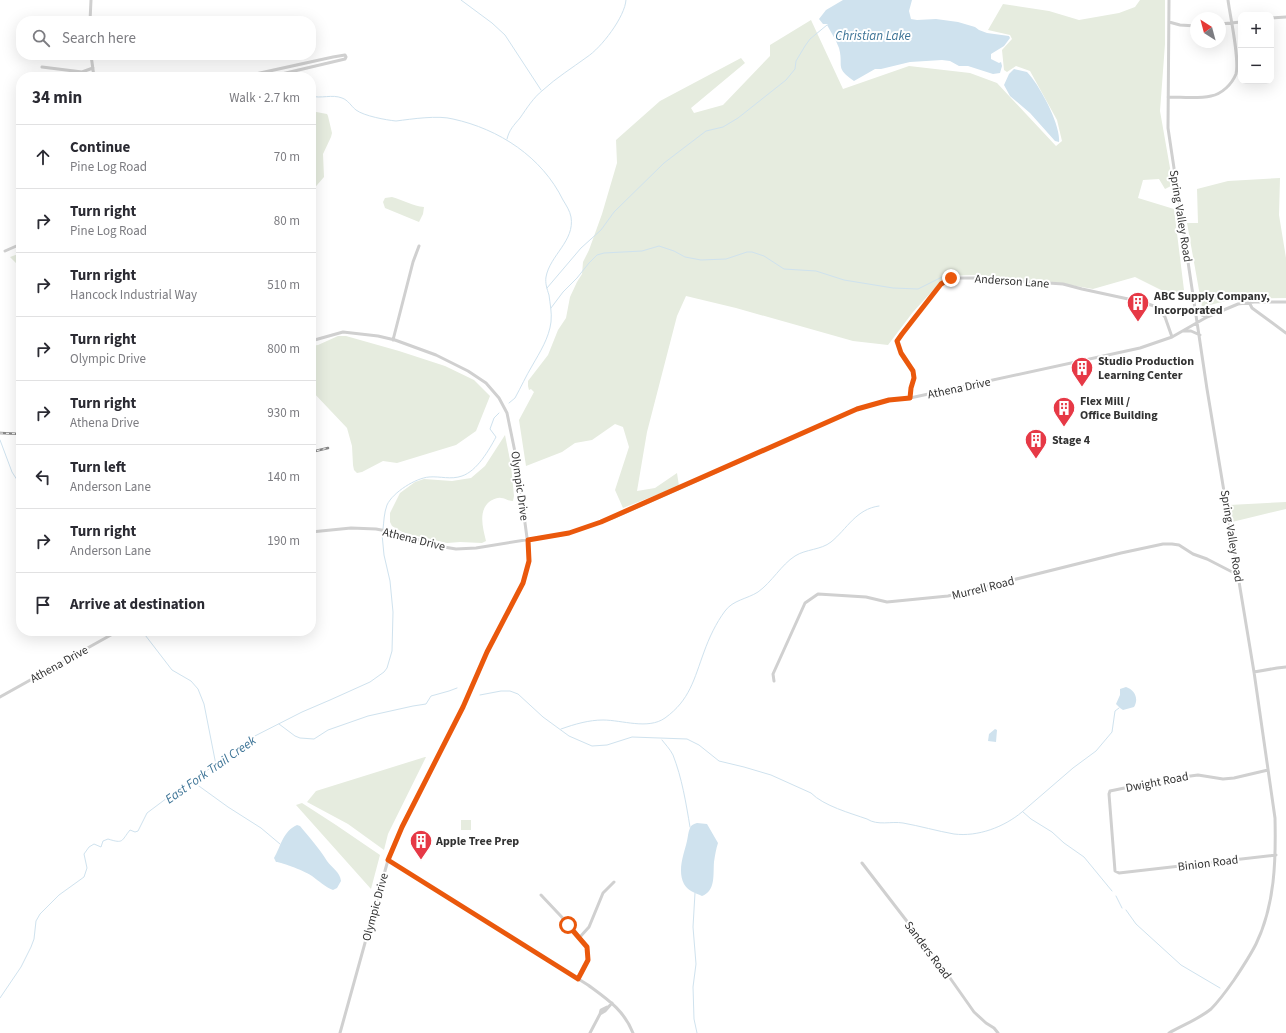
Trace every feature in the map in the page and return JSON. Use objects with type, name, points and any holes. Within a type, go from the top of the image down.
[{"type":"street","points":[[90,16],[91,0]]},
{"type":"street","name":"Spring Valley Road","points":[[1169,0],[1168,128],[1254,672],[1275,818],[1276,855],[1272,893],[1257,942],[1247,961],[1211,1009],[1198,1018],[1169,1033]]},
{"type":"street","points":[[1168,97],[1212,96],[1222,92],[1229,85],[1235,74],[1237,64],[1228,0]]},
{"type":"street","points":[[1274,18],[1286,17]]},
{"type":"street","points":[[1169,22],[1190,26]]},
{"type":"street","points":[[1226,23],[1238,22]]},
{"type":"street","points":[[289,72],[345,59],[346,57],[345,54],[316,60]]},
{"type":"street","points":[[92,60],[93,72]]},
{"type":"street","points":[[264,72],[314,60]]},
{"type":"street","points":[[304,62],[305,68]]},
{"type":"street","points":[[42,67],[82,72],[93,68]]},
{"type":"street","points":[[5,251],[16,246]]},
{"type":"street","points":[[393,340],[413,262],[419,246]]},
{"type":"street","name":"Anderson Lane","points":[[910,398],[914,378],[913,371],[901,353],[897,341],[941,284],[951,278],[1001,279],[1063,284],[1142,302],[1157,307],[1165,317],[1172,337]]},
{"type":"street","points":[[1249,302],[1252,308],[1286,333]]},
{"type":"street","name":"Athena Drive","points":[[316,532],[351,528],[376,529],[397,533],[438,546],[456,549],[476,548],[569,533],[601,522],[857,409],[889,400],[910,398],[1113,355],[1158,343],[1172,337],[1207,317],[1238,304],[1249,302],[1286,302]]},
{"type":"street","points":[[1196,309],[1202,315],[1207,317]]},
{"type":"street","points":[[1183,331],[1191,331],[1200,336]]},
{"type":"street","name":"Olympic Drive","points":[[316,340],[343,332],[378,336],[436,355],[468,371],[486,383],[499,398],[508,413],[513,437],[528,540],[529,561],[523,583],[487,652],[463,707],[402,827],[388,860],[340,1033]]},
{"type":"street","name":"Murrell Road","points":[[774,681],[774,674],[805,603],[818,594],[866,597],[887,602],[948,596],[1121,553],[1168,544],[1179,545],[1193,554],[1207,559],[1238,575]]},
{"type":"street","name":"Athena Drive","points":[[0,697],[109,636]]},
{"type":"street","points":[[1254,672],[1286,667]]},
{"type":"street","name":"Dwight Road","points":[[1110,809],[1108,794],[1110,792],[1168,779],[1198,775],[1223,779],[1268,770]]},
{"type":"street","name":"Binion Road","points":[[1110,809],[1116,871],[1121,873],[1276,855]]},
{"type":"street","points":[[388,860],[578,979],[612,1003],[624,1016],[633,1033]]},
{"type":"street","name":"Sanders Road","points":[[862,863],[943,968],[974,1012],[998,1033]]},
{"type":"street","points":[[579,938],[589,927],[603,893],[614,882]]},
{"type":"street","points":[[541,895],[587,947],[588,960],[578,979]]},
{"type":"street","points":[[590,1033],[601,1010],[612,1003]]},
{"type":"shaded area","points":[[1140,0],[1165,0],[1165,44],[1160,111],[1173,185],[1165,189],[1159,179],[1143,180],[1138,198],[1174,209],[1184,290],[1171,295],[1135,277],[1093,289],[1053,282],[975,275],[946,276],[913,312],[888,345],[853,341],[736,308],[686,296],[677,316],[647,432],[637,491],[655,488],[677,473],[679,486],[623,508],[615,490],[629,447],[623,427],[615,424],[592,440],[575,443],[562,452],[526,466],[519,420],[534,392],[531,389],[529,390],[528,381],[548,355],[558,330],[566,318],[570,297],[582,274],[583,262],[602,214],[617,163],[616,140],[660,101],[741,58],[745,63],[691,108],[694,113],[723,105],[770,56],[770,45],[811,20],[843,89],[909,66],[970,73],[997,83],[1056,146],[1062,141],[1057,120],[1030,71],[1016,66],[1007,72],[1004,70],[1002,50],[1012,39],[1010,35],[988,30],[1003,4],[1049,11],[1079,20],[1119,13],[1135,7]]},
{"type":"shaded area","points":[[316,112],[327,114],[332,133],[323,154],[324,177],[316,186]]},
{"type":"shaded area","points":[[1280,178],[1279,215],[1286,258],[1286,298],[1234,299],[1202,307],[1187,223],[1198,223],[1197,189],[1228,181]]},
{"type":"shaded area","points":[[392,197],[424,207],[423,214],[419,222],[385,208],[383,202],[385,198]]},
{"type":"shaded area","points":[[16,255],[16,263],[10,257]]},
{"type":"shaded area","points":[[338,336],[346,336],[445,366],[474,380],[490,396],[476,431],[456,445],[397,463],[383,461],[357,473],[354,470],[352,446],[347,428],[316,395],[316,345]]},
{"type":"shaded area","points":[[505,435],[511,465],[514,496],[513,501],[502,498],[493,500],[489,502],[483,510],[482,520],[486,541],[482,543],[447,543],[404,533],[392,526],[390,522],[390,513],[400,493],[415,482],[424,479],[452,481],[471,478],[485,466]]},
{"type":"shaded area","points":[[1286,502],[1286,509],[1232,522],[1229,505]]},
{"type":"shaded area","points":[[426,757],[388,834],[384,850],[348,824],[307,802],[316,791]]},
{"type":"shaded area","points":[[302,803],[380,855],[371,889],[296,805]]},
{"type":"shaded area","points":[[461,820],[471,820],[471,830],[461,830]]},
{"type":"water","name":"Christian Lake","points":[[843,0],[912,0],[909,11],[911,19],[936,19],[958,22],[975,27],[987,33],[1009,36],[1010,38],[1004,46],[991,54],[991,59],[999,63],[1001,62],[1002,66],[1000,73],[993,74],[968,66],[959,66],[950,61],[942,60],[910,62],[875,69],[854,81],[842,69],[839,48],[827,25],[828,24],[823,24],[819,19],[826,10]]},
{"type":"water","points":[[1014,69],[1027,72],[1043,95],[1057,126],[1059,142],[1055,141],[1030,113],[1010,96],[1004,85],[1009,74]]},
{"type":"water","points":[[1126,687],[1132,690],[1136,701],[1134,707],[1123,710],[1116,704],[1120,695],[1120,689]]},
{"type":"water","points":[[995,729],[997,730],[996,742],[988,741],[989,734]]},
{"type":"water","points":[[697,823],[707,824],[718,843],[714,859],[712,886],[706,894],[702,896],[685,886],[681,873],[689,830],[692,825]]},
{"type":"water","points":[[297,825],[300,826],[318,847],[327,861],[336,870],[341,881],[337,888],[333,890],[305,872],[289,865],[276,862],[274,858],[285,835]]},
{"type":"waterway","points":[[461,0],[492,23],[505,35],[541,90]]},
{"type":"waterway","name":"East Fork Trail Creek","points":[[507,139],[512,128],[536,96],[553,81],[593,53],[599,47],[617,23],[625,7],[626,0]]},
{"type":"waterway","points":[[547,288],[581,248],[601,230],[614,212],[664,163],[706,131],[723,127],[738,118],[786,80],[795,69],[796,61],[810,39],[827,25]]},
{"type":"waterway","name":"East Fork Trail Creek","points":[[316,97],[334,96],[342,98],[360,112],[387,120],[396,121],[440,117],[453,119],[487,130],[517,147],[531,158],[554,185],[570,213],[571,226],[566,241],[548,269],[546,277],[551,315],[548,334],[515,398],[509,403]]},
{"type":"waterway","points":[[551,308],[563,292],[597,255],[604,253],[642,251],[659,246],[674,251],[685,257],[701,260],[726,259],[747,252],[752,252],[764,256],[784,269],[816,271],[844,280],[893,288],[918,289],[942,277]]},
{"type":"waterway","name":"East Fork Trail Creek","points":[[383,529],[387,505],[394,495],[405,486],[424,478],[454,478],[462,476],[473,470],[486,454],[496,437],[490,429],[494,418],[499,413]]},
{"type":"waterway","points":[[0,440],[12,472],[16,478]]},
{"type":"waterway","points":[[561,729],[592,721],[610,720],[643,724],[658,722],[665,718],[686,696],[694,680],[710,636],[728,607],[758,592],[785,564],[795,556],[827,545],[837,537],[858,515],[864,511],[879,506]]},
{"type":"waterway","name":"East Fork Trail Creek","points":[[0,998],[21,967],[31,947],[34,939],[36,921],[40,914],[59,895],[84,877],[87,868],[84,854],[89,847],[94,844],[101,847],[103,841],[108,839],[120,841],[130,830],[135,832],[138,831],[147,813],[191,780],[216,765],[247,740],[302,712],[370,682],[384,672],[387,668],[392,651],[393,612],[390,581],[384,555],[382,534]]},
{"type":"waterway","points":[[146,636],[172,670],[191,681],[198,689],[204,704],[216,765]]},
{"type":"waterway","points":[[279,724],[295,736],[314,739],[328,730],[368,716],[426,704],[431,696],[457,688]]},
{"type":"waterway","points":[[480,695],[501,691],[510,691],[518,694],[543,717],[569,736],[592,746],[607,745],[632,737],[687,739],[699,745],[719,761],[771,775],[811,793],[823,802],[845,812],[880,823],[903,823],[963,835],[990,830],[1007,822],[1022,812],[1073,768],[1096,751],[1112,732],[1115,711],[1119,708]]},
{"type":"waterway","points":[[662,740],[672,753],[679,773],[690,827]]},
{"type":"waterway","points":[[192,781],[228,807],[261,828],[280,844]]},
{"type":"waterway","points":[[1023,812],[1084,857],[1112,891]]},
{"type":"waterway","points":[[695,893],[693,927],[696,964],[693,987],[694,1019],[697,1033]]},
{"type":"waterway","points":[[1116,896],[1122,908]]},
{"type":"waterway","points":[[1126,910],[1136,924],[1181,965],[1220,988]]},
{"type":"railway","points":[[0,433],[16,434]]},
{"type":"railway","points":[[316,451],[328,448]]},
{"type":"place","name":"ABC Supply Company, Incorporated","points":[[1138,322]]},
{"type":"place","name":"Studio Production Learning Center","points":[[1082,388]]},
{"type":"place","name":"Flex Mill / Office Building","points":[[1064,428]]},
{"type":"place","name":"Stage 4","points":[[1036,460]]},
{"type":"place","name":"Apple Tree Prep","points":[[421,860]]},
{"type":"route","points":[[568,925],[574,930],[587,947],[588,960],[578,979],[388,860],[402,827],[463,707],[487,652],[523,583],[529,561],[528,540],[583,529],[664,495],[857,409],[889,400],[910,398],[914,378],[913,371],[901,353],[897,341],[941,284],[951,278]]}]
